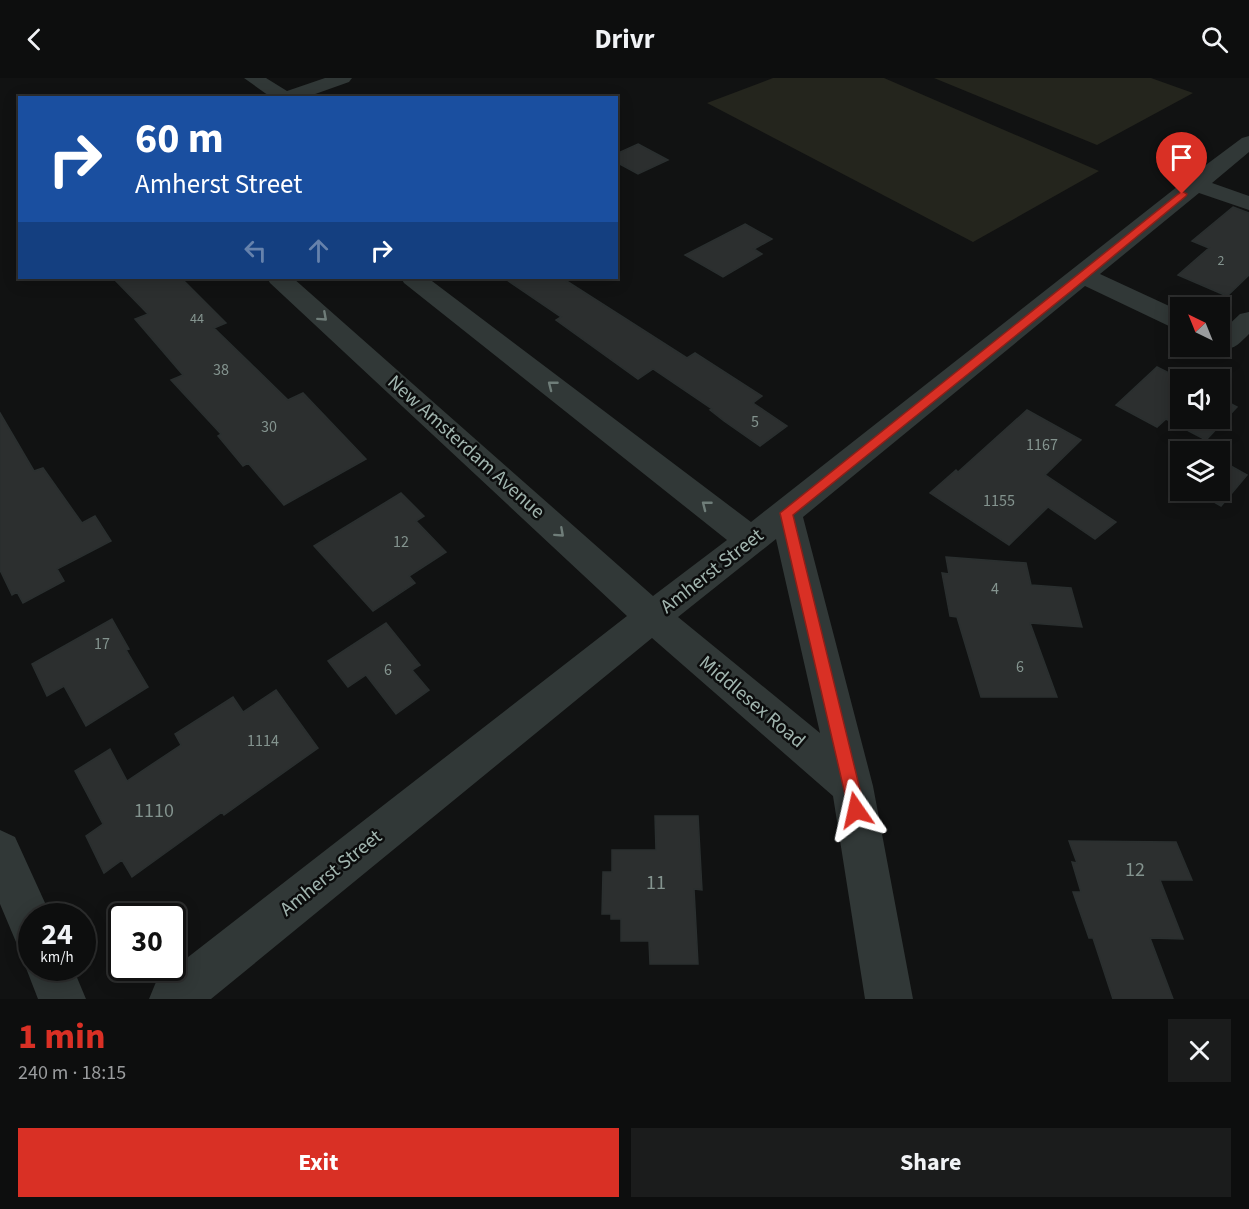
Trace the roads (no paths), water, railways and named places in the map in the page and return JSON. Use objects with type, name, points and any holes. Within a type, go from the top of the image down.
[{"type":"street","points":[[253,78],[282,96]]},
{"type":"street","points":[[287,96],[343,78]]},
{"type":"street","name":"Amherst Street","points":[[174,999],[652,617],[752,541],[1249,142]]},
{"type":"street","points":[[1195,184],[1249,203]]},
{"type":"street","points":[[1084,276],[1170,316]]},
{"type":"street","name":"New Amsterdam Avenue","points":[[280,279],[652,617]]},
{"type":"street","points":[[414,279],[752,541]]},
{"type":"street","points":[[1231,345],[1249,320]]},
{"type":"street","name":"Middlesex Road","points":[[786,513],[852,786],[889,999]]},
{"type":"street","name":"Middlesex Road","points":[[652,617],[852,786]]},
{"type":"street","points":[[0,852],[22,903]]},
{"type":"street","points":[[54,981],[62,999]]}]
